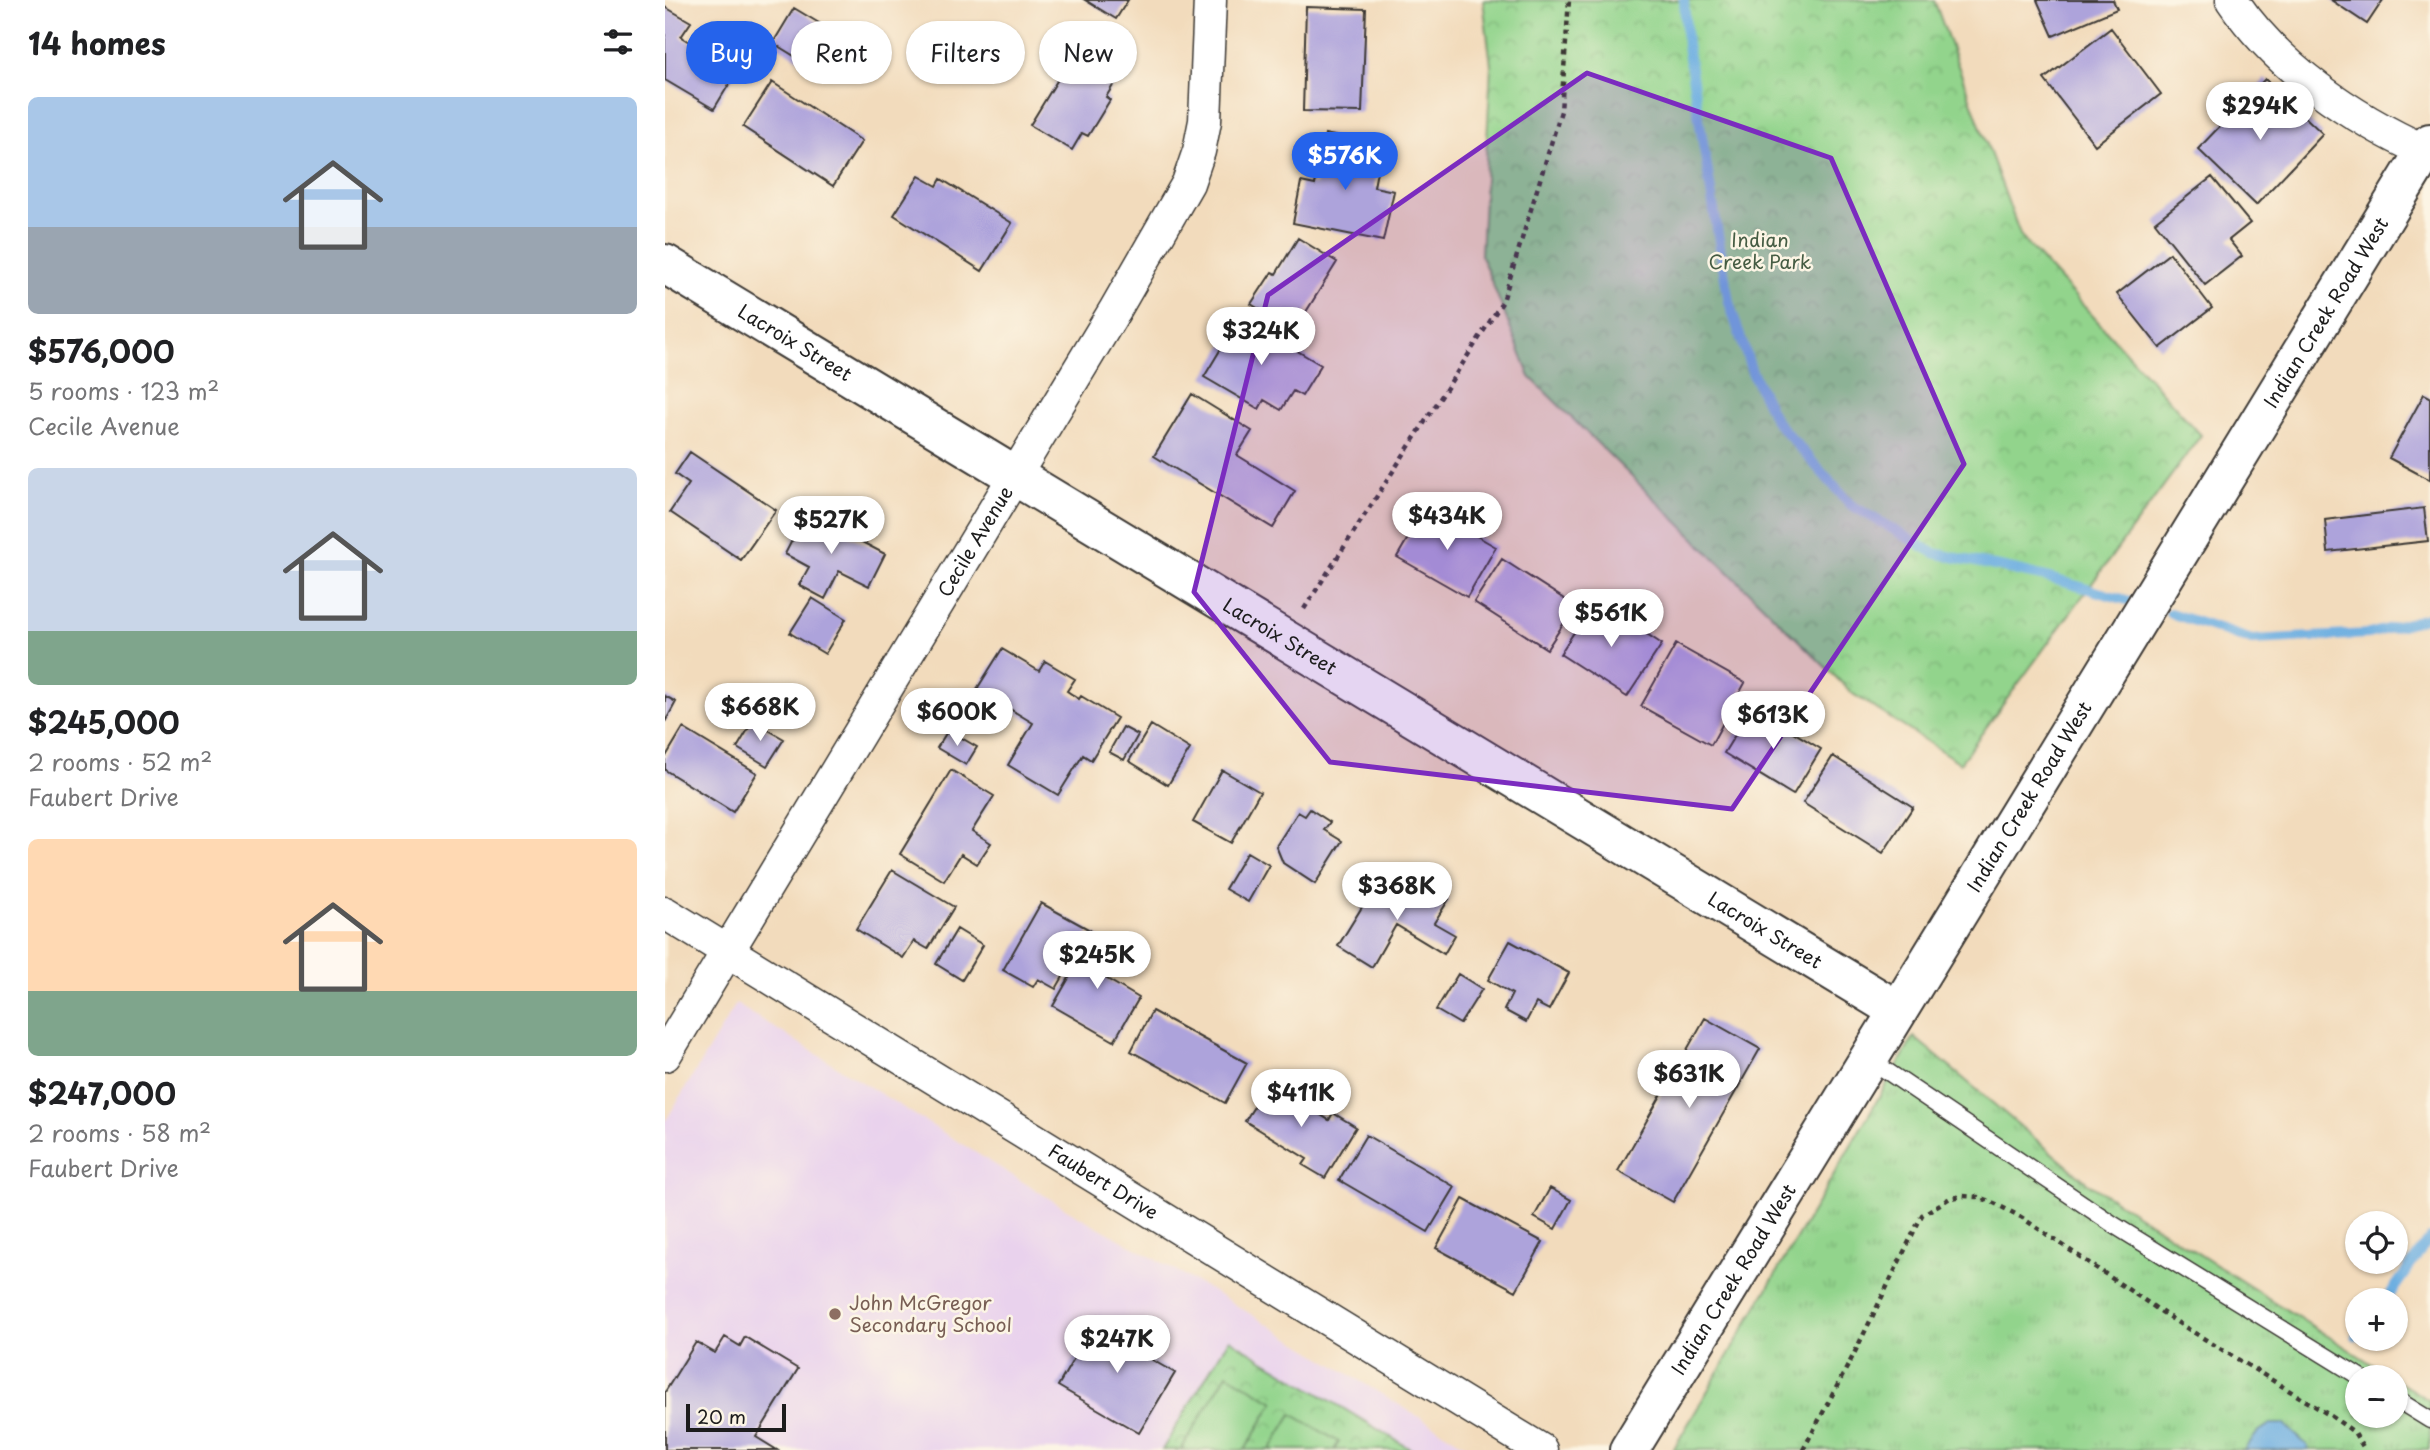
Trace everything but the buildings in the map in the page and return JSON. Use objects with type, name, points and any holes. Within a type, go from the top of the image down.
[{"type":"street","name":"Cecile Avenue","points":[[665,1055],[1115,310],[1188,183],[1199,152],[1205,121],[1210,0]]},
{"type":"street","points":[[2232,0],[2274,49],[2321,91],[2385,133],[2427,147]]},
{"type":"street","name":"Indian Creek Road West","points":[[1629,1450],[2427,147]]},
{"type":"street","name":"Lacroix Street","points":[[665,264],[1897,1010]]},
{"type":"street","name":"Faubert Drive","points":[[665,913],[1541,1450]]},
{"type":"lane","points":[[1869,1059],[2114,1225],[2345,1368]]},
{"type":"lane","points":[[2408,1406],[2430,1420]]},
{"type":"path","points":[[1285,639],[1503,301],[1561,111],[1569,0]]},
{"type":"path","points":[[1803,1450],[1853,1356],[1922,1215],[1949,1198],[1963,1196],[1978,1197],[2021,1217],[2175,1321],[2331,1416],[2354,1432],[2365,1450]]},
{"type":"highlighted area","points":[[1587,73],[1831,158],[1964,464],[1732,809],[1330,762],[1194,592],[1268,295]]},
{"type":"shaded area","name":"John McGregor Secondary School","points":[[736,1004],[1068,1210],[1226,1299],[1473,1450],[665,1450],[665,1122]]},
{"type":"green space","name":"Indian Creek Park","points":[[1483,0],[1934,0],[2021,237],[2201,435],[1960,763],[1853,694],[1530,377],[1481,255],[1491,65]]},
{"type":"green space","points":[[1914,1037],[2089,1184],[2345,1347],[2345,1351],[2351,1351],[2373,1365],[2345,1365],[2345,1428],[2408,1428],[2408,1387],[2430,1401],[2430,1450],[1673,1450]]},
{"type":"green space","points":[[1229,1339],[1412,1450],[1162,1450]]},
{"type":"green space","points":[[1227,1374],[1274,1402],[1245,1450],[1181,1450]]},
{"type":"green space","points":[[1292,1414],[1339,1442],[1334,1450],[1270,1450]]},
{"type":"water","points":[[2270,1424],[2284,1424],[2309,1450],[2244,1450],[2258,1432]]},
{"type":"waterway","points":[[1684,0],[1687,45],[1729,302],[1752,372],[1775,420],[1851,505],[1934,553],[2046,577],[2137,603]]},
{"type":"waterway","points":[[2170,613],[2252,640],[2369,634],[2430,617]]},
{"type":"waterway","points":[[2395,1288],[2430,1238]]},
{"type":"place","name":"John McGregor Secondary School","points":[[835,1314]]}]
